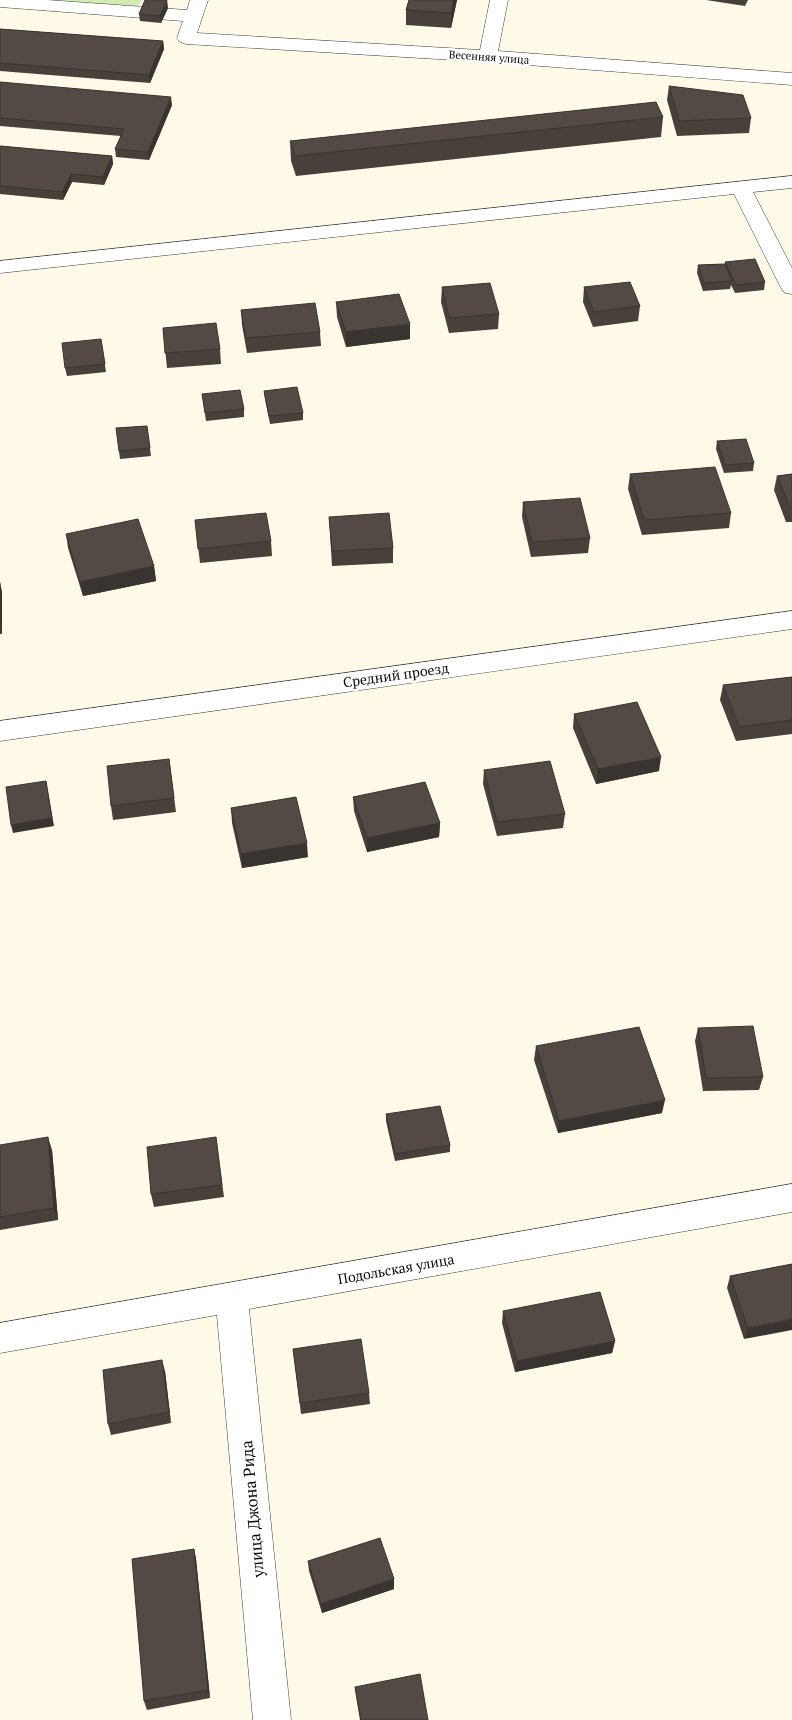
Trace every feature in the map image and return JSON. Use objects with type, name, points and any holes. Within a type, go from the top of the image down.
[{"type":"street","points":[[488,56],[499,0]]},
{"type":"street","points":[[0,2],[196,8]]},
{"type":"street","name":"Весенняя улица","points":[[196,8],[186,38],[488,56],[792,79]]},
{"type":"street","points":[[0,268],[792,182]]},
{"type":"street","points":[[740,188],[792,288]]},
{"type":"street","name":"Средний проезд","points":[[0,731],[792,620]]},
{"type":"street","name":"Подольская улица","points":[[0,1338],[792,1198]]},
{"type":"street","name":"улица Джона Рида","points":[[232,1298],[272,1720]]},
{"type":"green space","points":[[53,0],[142,0],[138,6]]},
{"type":"building","points":[[145,0],[167,0],[160,16],[139,14]]},
{"type":"building","points":[[409,0],[454,0],[451,13],[406,10]]},
{"type":"building","points":[[0,29],[163,41],[149,75],[0,63]]},
{"type":"building","points":[[0,82],[171,97],[148,152],[115,149],[124,129],[0,118]]},
{"type":"building","points":[[669,86],[743,95],[751,118],[679,121]]},
{"type":"building","points":[[656,102],[663,117],[295,156],[290,141]]},
{"type":"building","points":[[0,146],[112,156],[103,177],[71,174],[62,192],[0,186]]},
{"type":"building","points":[[755,259],[765,282],[736,285],[725,262]]},
{"type":"building","points":[[725,264],[732,281],[704,283],[698,265]]},
{"type":"building","points":[[630,282],[640,306],[594,312],[584,287]]},
{"type":"building","points":[[490,283],[499,314],[449,318],[442,287]]},
{"type":"building","points":[[399,294],[410,324],[346,332],[336,302]]},
{"type":"building","points":[[315,303],[320,332],[246,338],[241,310]]},
{"type":"building","points":[[216,323],[220,349],[165,353],[163,328]]},
{"type":"building","points":[[101,339],[105,364],[65,368],[62,343]]},
{"type":"building","points":[[297,387],[303,413],[269,416],[264,391]]},
{"type":"building","points":[[240,390],[244,409],[205,413],[202,394]]},
{"type":"building","points":[[147,426],[150,448],[119,451],[116,428]]},
{"type":"building","points":[[746,439],[754,463],[725,465],[717,441]]},
{"type":"building","points":[[715,467],[731,513],[644,520],[630,474]]},
{"type":"building","points":[[792,474],[792,507],[790,507],[777,476]]},
{"type":"building","points":[[580,498],[590,538],[532,542],[523,502]]},
{"type":"building","points":[[266,513],[271,541],[198,549],[195,520]]},
{"type":"building","points":[[389,513],[393,548],[332,551],[329,517]]},
{"type":"building","points":[[138,519],[154,566],[80,582],[66,534]]},
{"type":"building","points":[[792,677],[792,720],[739,727],[723,685]]},
{"type":"building","points":[[637,702],[661,757],[598,769],[574,714]]},
{"type":"building","points":[[169,759],[174,798],[111,806],[107,766]]},
{"type":"building","points":[[550,761],[565,814],[497,822],[484,770]]},
{"type":"building","points":[[46,781],[52,818],[11,825],[6,787]]},
{"type":"building","points":[[425,782],[440,823],[367,838],[353,797]]},
{"type":"building","points":[[296,797],[307,843],[241,854],[231,808]]},
{"type":"building","points":[[753,1026],[763,1077],[706,1078],[698,1028]]},
{"type":"building","points":[[639,1027],[665,1100],[559,1121],[536,1046]]},
{"type":"building","points":[[440,1106],[450,1145],[395,1154],[386,1114]]},
{"type":"building","points":[[48,1137],[54,1208],[0,1217],[0,1145]]},
{"type":"building","points":[[216,1137],[222,1185],[151,1194],[147,1147]]},
{"type":"building","points":[[792,1264],[792,1319],[748,1328],[730,1276]]},
{"type":"building","points":[[600,1292],[615,1341],[517,1361],[503,1311]]},
{"type":"building","points":[[361,1339],[369,1393],[300,1403],[293,1349]]},
{"type":"building","points":[[162,1360],[169,1412],[108,1424],[103,1370]]},
{"type":"building","points":[[380,1538],[394,1579],[321,1604],[308,1561]]},
{"type":"building","points":[[194,1549],[208,1690],[144,1701],[132,1559]]},
{"type":"building","points":[[420,1674],[428,1720],[361,1720],[355,1687]]}]
